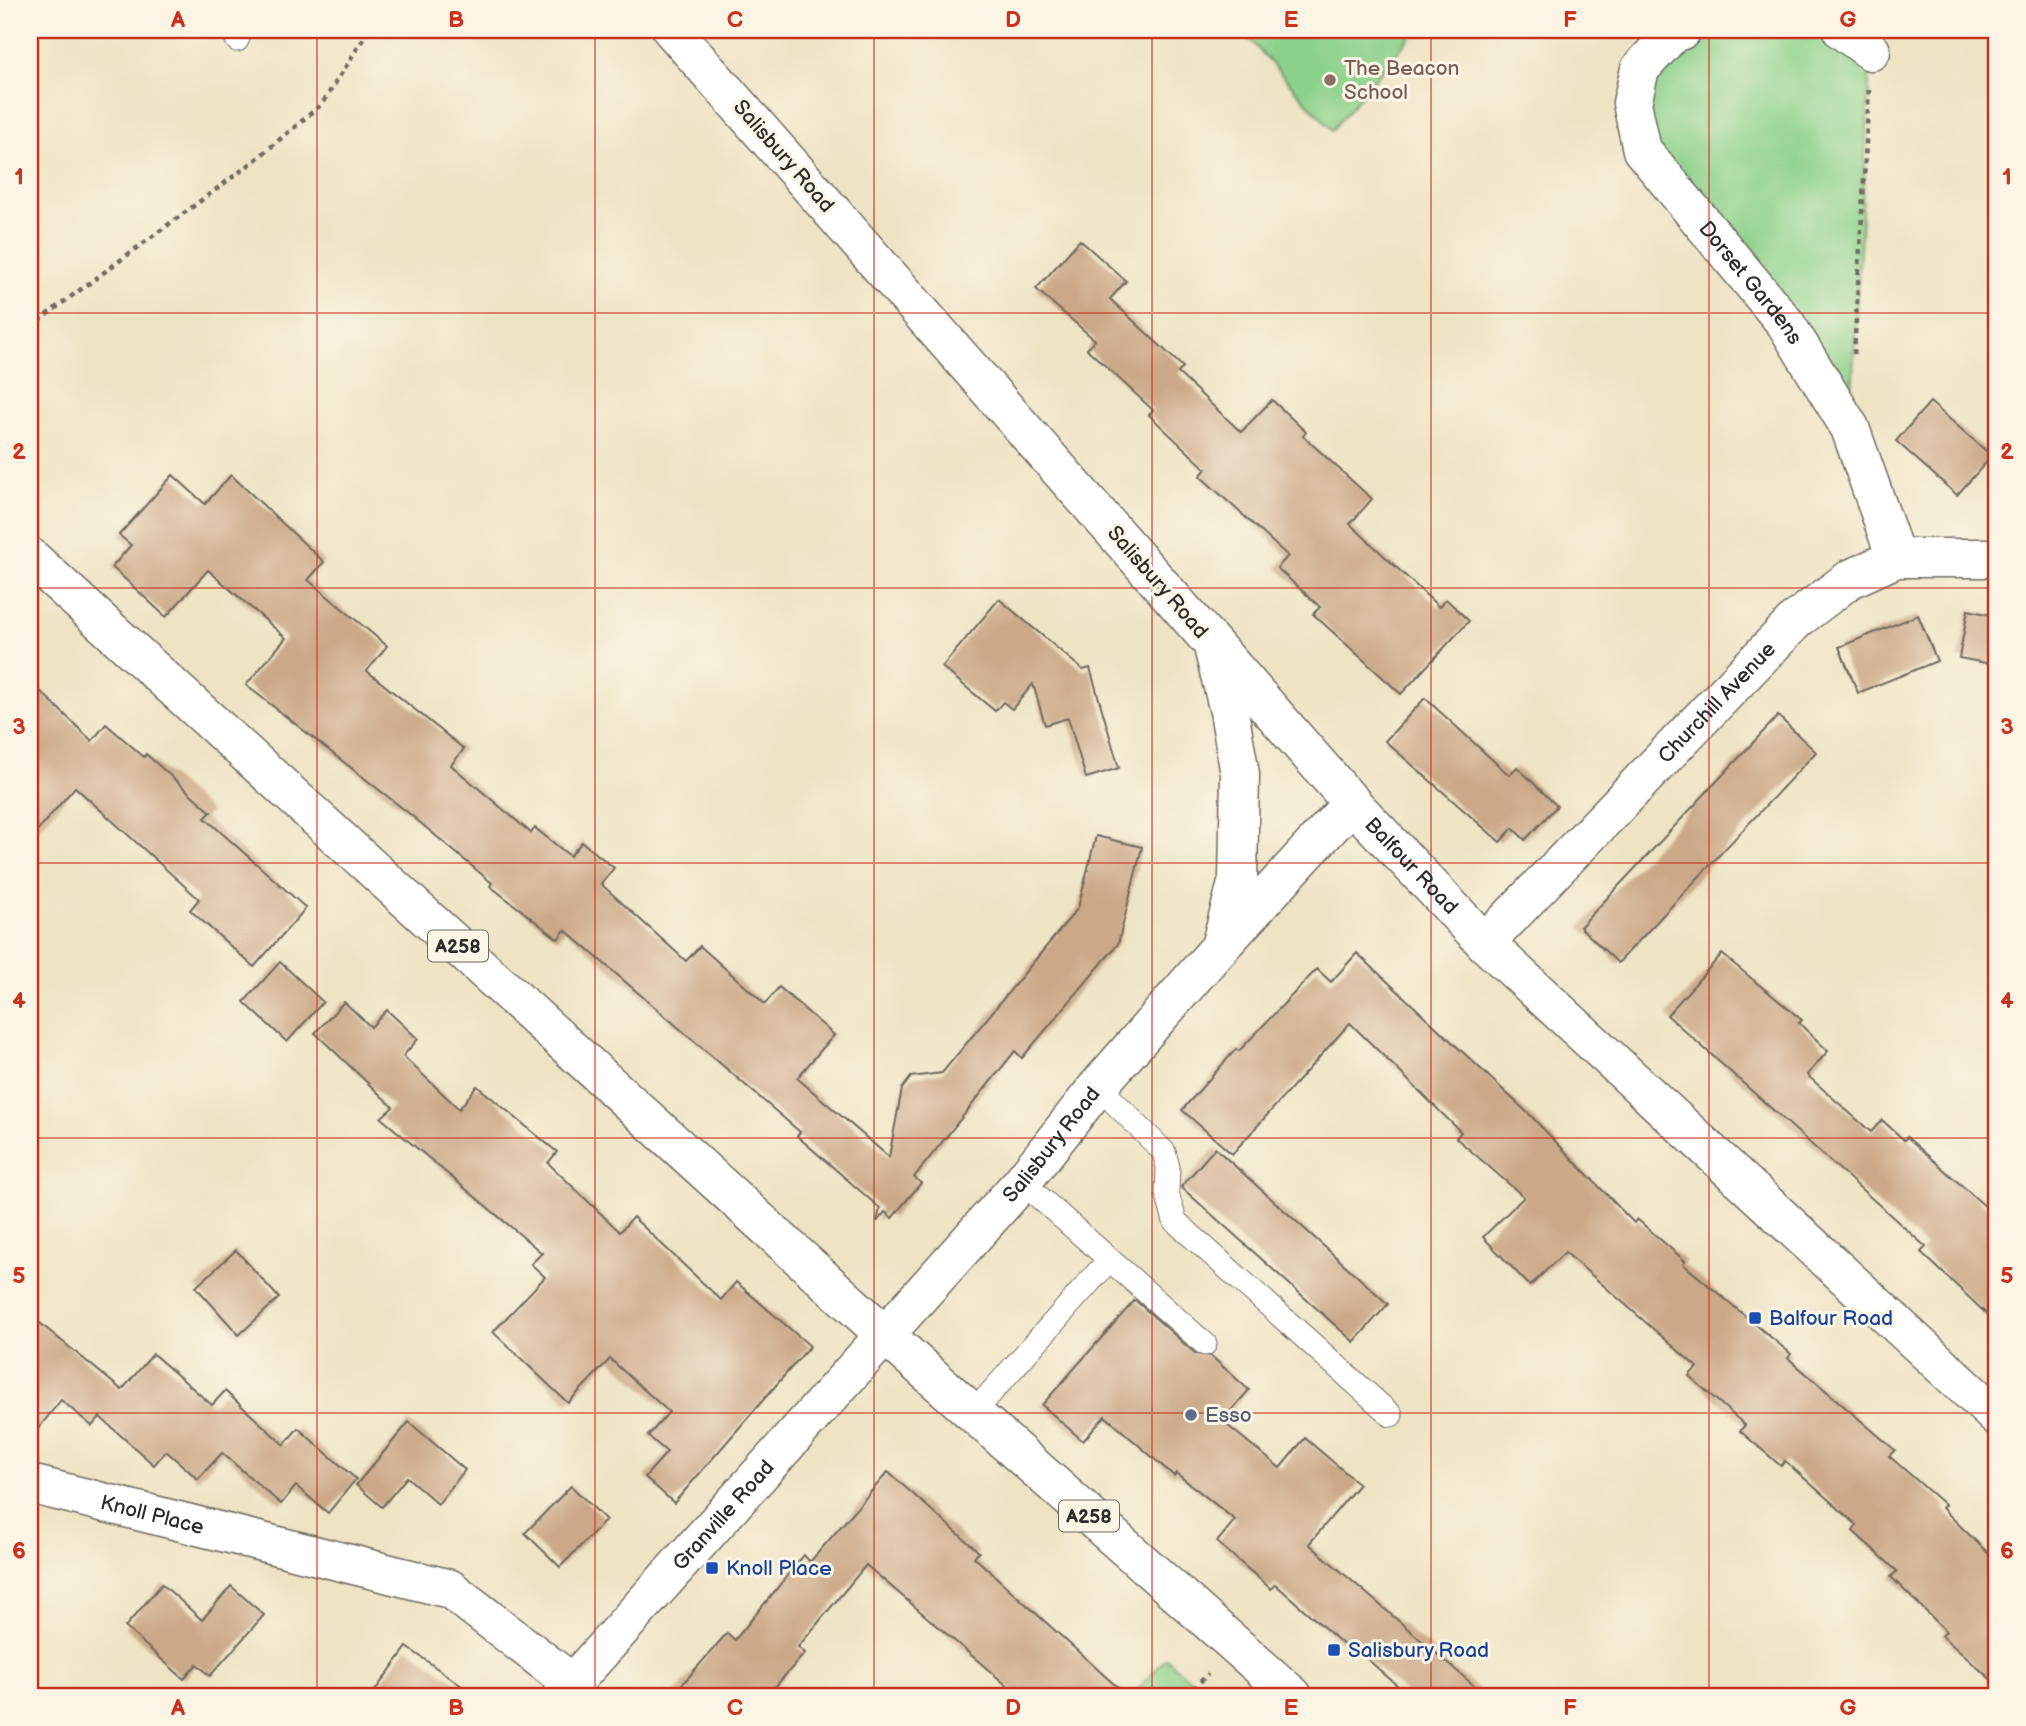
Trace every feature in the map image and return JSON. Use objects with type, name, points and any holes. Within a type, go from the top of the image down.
[{"type":"street","name":"Salisbury Road","points":[[672,30],[1212,643],[1229,710],[1240,775],[1238,880],[1220,947],[1098,1086],[1022,1182],[886,1335]]},
{"type":"street","name":"Dorset Gardens","points":[[1682,30],[1673,33],[1640,69],[1632,103],[1642,150],[1787,324],[1850,428],[1896,558]]},
{"type":"street","name":"A258","points":[[30,557],[886,1335],[1293,1696]]},
{"type":"street","name":"Churchill Avenue","points":[[1485,943],[1796,620],[1850,579],[1896,558],[1996,558]]},
{"type":"street","name":"Balfour Road","points":[[1212,643],[1352,803],[1485,943],[1996,1416]]},
{"type":"street","points":[[1220,947],[1352,803]]},
{"type":"street","name":"Granville Road","points":[[567,1690],[886,1335]]},
{"type":"street","name":"Knoll Place","points":[[30,1484],[450,1589],[567,1690]]},
{"type":"lane","points":[[1098,1086],[1164,1152],[1168,1167],[1167,1193],[1175,1221],[1391,1415]]},
{"type":"lane","points":[[1022,1182],[1205,1344]]},
{"type":"lane","points":[[973,1413],[1109,1260]]},
{"type":"path","points":[[30,327],[253,162],[321,104],[369,30]]},
{"type":"path","points":[[1854,360],[1857,40]]},
{"type":"green space","name":"The Beacon School","points":[[1241,30],[1416,30],[1332,130]]},
{"type":"green space","points":[[1682,30],[1842,30],[1871,51],[1850,428],[1642,150],[1640,69]]},
{"type":"green space","points":[[1166,1658],[1208,1696],[1132,1696]]},
{"type":"building","points":[[1080,240],[1126,281],[1110,299],[1183,367],[1178,373],[1241,432],[1272,400],[1306,432],[1303,436],[1372,499],[1350,524],[1439,607],[1446,599],[1469,621],[1401,694],[1313,614],[1320,607],[1277,568],[1288,556],[1200,476],[1206,469],[1149,415],[1153,410],[1087,349],[1095,340],[1036,289]]},
{"type":"building","points":[[1930,402],[1992,456],[1957,495],[1896,441]]},
{"type":"building","points":[[173,475],[205,504],[231,475],[324,562],[308,580],[387,646],[367,671],[464,749],[451,765],[531,833],[535,828],[570,856],[582,842],[614,868],[601,884],[686,961],[700,946],[765,1004],[779,987],[834,1035],[797,1078],[889,1157],[902,1089],[911,1077],[942,1073],[1078,908],[1096,836],[1142,847],[1118,944],[1022,1058],[1015,1051],[914,1177],[921,1183],[892,1218],[885,1212],[877,1222],[880,1208],[797,1136],[800,1132],[565,930],[558,939],[490,886],[492,883],[411,815],[246,685],[286,638],[208,570],[166,617],[112,567],[131,545],[119,535]]},
{"type":"building","points":[[999,599],[1083,670],[1090,668],[1119,768],[1086,778],[1068,718],[1045,725],[1033,684],[1012,709],[1003,702],[995,711],[942,667]]},
{"type":"building","points":[[1968,610],[1996,616],[1996,665],[1959,658]]},
{"type":"building","points":[[1918,615],[1937,661],[1858,693],[1839,647]]},
{"type":"building","points":[[30,681],[92,741],[106,724],[144,757],[146,754],[211,812],[205,818],[306,908],[254,967],[190,910],[199,899],[75,787],[30,839]]},
{"type":"building","points":[[1425,698],[1509,775],[1517,767],[1557,806],[1525,840],[1513,828],[1500,842],[1385,741]]},
{"type":"building","points":[[1778,716],[1816,752],[1618,963],[1580,927]]},
{"type":"building","points":[[1357,953],[1531,1116],[1634,1223],[1637,1219],[1685,1261],[1683,1264],[1791,1354],[1788,1358],[1895,1450],[1889,1456],[1945,1505],[1942,1508],[1996,1561],[1996,1684],[1942,1636],[1946,1631],[1891,1577],[1897,1571],[1853,1531],[1857,1525],[1785,1461],[1781,1466],[1740,1431],[1745,1425],[1689,1376],[1697,1367],[1565,1252],[1530,1286],[1483,1237],[1524,1197],[1456,1138],[1461,1132],[1350,1023],[1232,1154],[1182,1110],[1236,1049],[1239,1051],[1317,969],[1331,982]]},
{"type":"building","points":[[1722,954],[1802,1020],[1799,1023],[1828,1051],[1807,1075],[1871,1132],[1882,1120],[1904,1140],[1907,1137],[1996,1216],[1996,1323],[1921,1252],[1926,1247],[1667,1015]]},
{"type":"building","points":[[280,962],[323,1002],[287,1042],[244,1002]]},
{"type":"building","points":[[344,1002],[371,1027],[387,1010],[418,1039],[403,1056],[459,1109],[477,1086],[557,1152],[548,1163],[620,1232],[633,1217],[721,1300],[736,1282],[810,1346],[674,1503],[645,1477],[667,1452],[648,1436],[669,1412],[610,1359],[568,1403],[493,1332],[545,1277],[531,1264],[542,1253],[381,1118],[393,1107],[315,1033]]},
{"type":"building","points":[[1215,1148],[1388,1304],[1354,1342],[1181,1187]]},
{"type":"building","points":[[236,1250],[279,1298],[239,1335],[196,1287]]},
{"type":"building","points":[[1135,1300],[1196,1354],[1211,1356],[1249,1390],[1222,1421],[1280,1468],[1305,1438],[1359,1484],[1309,1544],[1486,1696],[1409,1696],[1356,1649],[1353,1653],[1275,1584],[1271,1589],[1217,1542],[1235,1520],[1176,1473],[1174,1476],[1105,1416],[1083,1441],[1042,1405]]},
{"type":"building","points":[[30,1315],[122,1390],[153,1354],[212,1405],[225,1391],[284,1445],[298,1428],[356,1479],[328,1513],[296,1486],[281,1504],[222,1453],[198,1479],[166,1451],[154,1465],[100,1417],[92,1426],[61,1400],[30,1439]]},
{"type":"building","points":[[409,1422],[465,1470],[438,1504],[407,1477],[382,1507],[356,1485]]},
{"type":"building","points":[[888,1472],[979,1552],[974,1557],[1127,1696],[1019,1696],[866,1565],[798,1647],[805,1653],[767,1696],[672,1696],[727,1633],[735,1640],[804,1555],[810,1562]]},
{"type":"building","points":[[571,1486],[606,1520],[560,1567],[525,1533]]},
{"type":"building","points":[[162,1584],[202,1620],[231,1586],[264,1615],[210,1676],[197,1664],[184,1679],[125,1627]]},
{"type":"building","points":[[407,1647],[476,1696],[371,1696]]},
{"type":"place","name":"The Beacon School","points":[[1330,80]]},
{"type":"place","name":"Balfour Road","points":[[1755,1318]]},
{"type":"place","name":"Esso","points":[[1191,1415]]},
{"type":"place","name":"Knoll Place","points":[[712,1568]]},
{"type":"place","name":"Salisbury Road","points":[[1334,1650]]}]
